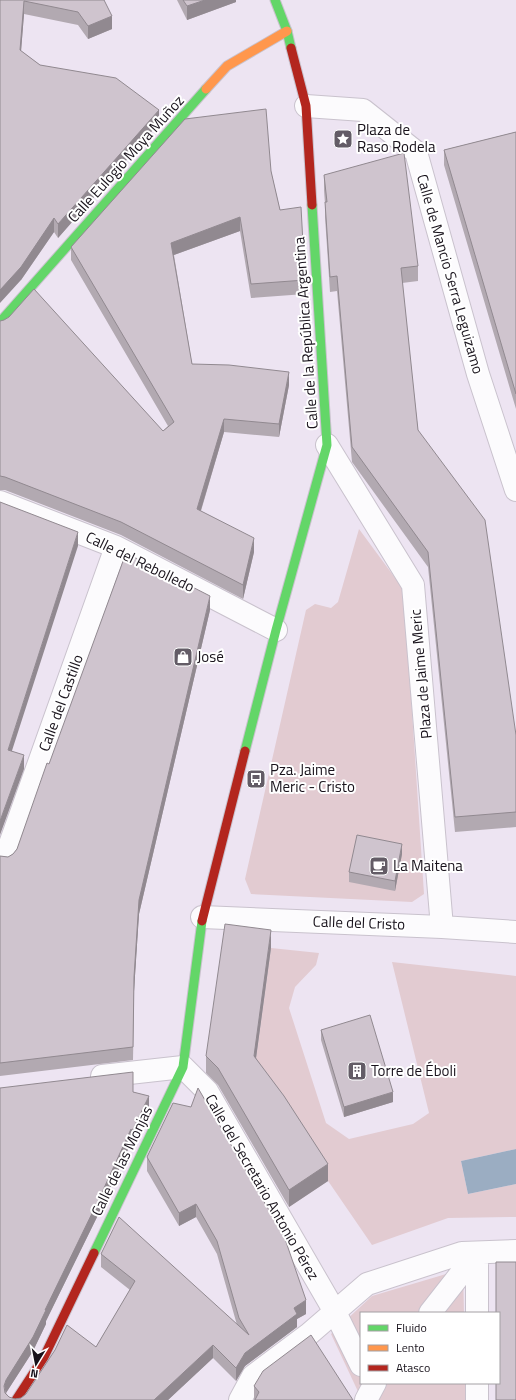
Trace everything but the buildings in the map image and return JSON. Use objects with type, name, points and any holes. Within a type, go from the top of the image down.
[{"type":"street","name":"Calle de la República Argentina","points":[[275,0],[287,31],[306,106],[327,445],[276,630]]},
{"type":"street","name":"Calle Eulogio Moya Muñoz","points":[[0,322],[227,66],[287,31]]},
{"type":"street","name":"Calle de Mancio Serra Leguizamo","points":[[306,106],[363,110],[416,152],[478,374],[516,490]]},
{"type":"street","name":"Plaza de Jaime Meric","points":[[327,445],[413,585],[442,927]]},
{"type":"street","name":"Calle del Rebolledo","points":[[0,502],[116,547],[276,630]]},
{"type":"street","name":"Calle del Castillo","points":[[5,858],[116,547]]},
{"type":"street","points":[[202,917],[276,630]]},
{"type":"street","name":"Calle del Cristo","points":[[202,917],[442,927],[516,932]]},
{"type":"street","name":"Calle de las Monjas","points":[[16,1400],[44,1357],[183,1066],[202,917]]},
{"type":"street","points":[[84,1078],[183,1066]]},
{"type":"street","name":"Calle del Secretario Antonio Pérez","points":[[183,1066],[207,1091],[334,1312],[360,1363]]},
{"type":"street","points":[[240,1400],[253,1376],[309,1334],[367,1284],[462,1253],[516,1251]]},
{"type":"street","points":[[431,1312],[477,1253]]},
{"type":"street","points":[[477,1253],[477,1312]]},
{"type":"street","points":[[477,1384],[477,1400]]},
{"type":"shaded area","points":[[359,529],[404,590],[424,894],[412,902],[251,894],[245,879],[306,610],[315,604],[331,608],[338,602]]},
{"type":"shaded area","points":[[271,948],[319,953],[316,965],[295,987],[289,1008],[326,1123],[349,1139],[413,1124],[429,1113],[392,962],[516,976],[516,1149],[461,1161],[468,1194],[516,1184],[516,1217],[448,1218],[372,1245],[254,1073]]},
{"type":"shaded area","points":[[463,1269],[464,1312],[360,1312],[360,1384],[465,1384],[465,1400],[362,1400],[331,1334],[372,1296]]},
{"type":"water","points":[[516,1149],[516,1184],[468,1194],[461,1161]]},
{"type":"traffic: fast","points":[[275,0],[287,31],[291,48]]},
{"type":"traffic: fast","points":[[0,322],[206,89]]},
{"type":"traffic: fast","points":[[245,751],[276,630],[327,445],[312,205]]},
{"type":"traffic: fast","points":[[94,1253],[183,1067],[202,921]]},
{"type":"traffic: slow","points":[[206,89],[227,66],[287,31]]},
{"type":"traffic: jam","points":[[291,48],[306,106],[312,205]]},
{"type":"traffic: jam","points":[[202,921],[245,751]]},
{"type":"traffic: jam","points":[[16,1400],[44,1357],[94,1253]]},
{"type":"place","name":"Plaza de Raso Rodela","points":[[343,139]]},
{"type":"place","name":"José","points":[[183,657]]},
{"type":"place","name":"Pza. Jaime Meric - Cristo","points":[[256,779]]},
{"type":"place","name":"La Maitena","points":[[379,866]]},
{"type":"place","name":"Torre de Éboli","points":[[357,1071]]}]
